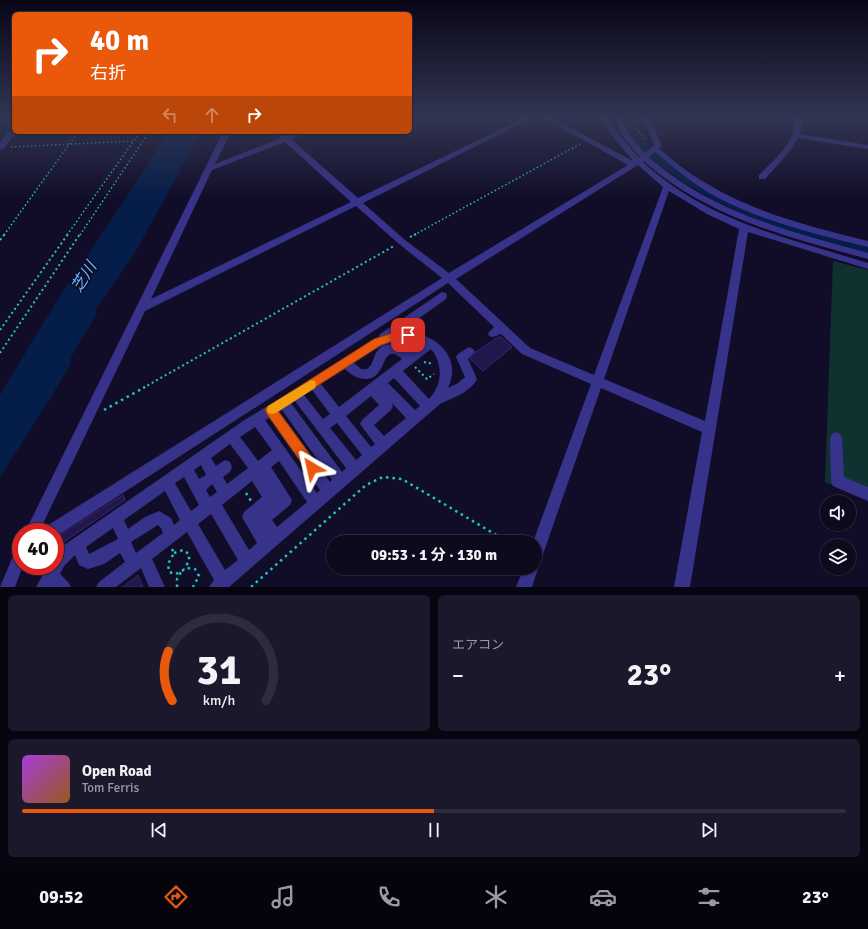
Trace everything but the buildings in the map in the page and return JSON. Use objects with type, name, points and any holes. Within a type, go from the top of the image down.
[{"type":"street","points":[[36,523],[221,144]]},
{"type":"street","points":[[209,169],[262,144]]},
{"type":"street","points":[[293,144],[402,242],[449,278],[497,330],[526,351],[710,429]]},
{"type":"street","points":[[140,309],[475,144]]},
{"type":"street","points":[[599,144],[640,160],[732,214],[771,229],[868,256]]},
{"type":"street","points":[[623,144],[668,187],[705,209],[744,228],[868,266]]},
{"type":"street","points":[[633,144],[640,160]]},
{"type":"street","points":[[64,523],[449,278],[640,160],[658,144]]},
{"type":"street","points":[[762,177],[789,144]]},
{"type":"street","points":[[851,144],[868,147]]},
{"type":"street","points":[[653,148],[690,177],[739,205],[793,225],[868,244]]},
{"type":"street","points":[[542,537],[665,190],[668,187]]},
{"type":"street","points":[[682,587],[744,228]]},
{"type":"street","points":[[63,587],[47,582],[59,561],[78,545],[232,436],[378,342],[400,324],[442,296]]},
{"type":"street","points":[[167,482],[189,522],[220,585],[414,418],[441,392],[447,379],[445,359],[431,343],[420,337],[408,335],[396,336],[378,342]]},
{"type":"street","points":[[322,427],[395,371],[411,363],[431,343]]},
{"type":"street","points":[[346,362],[356,373],[364,375],[374,371],[382,354],[390,349],[399,349],[411,363]]},
{"type":"street","points":[[431,403],[462,386],[471,379],[462,357],[468,352]]},
{"type":"street","points":[[395,371],[408,392],[414,418]]},
{"type":"street","points":[[313,383],[370,456]]},
{"type":"street","points":[[376,386],[408,392],[431,403]]},
{"type":"street","points":[[376,386],[388,406],[366,424],[383,445]]},
{"type":"street","points":[[296,394],[355,469]]},
{"type":"street","points":[[283,402],[341,481]]},
{"type":"street","points":[[271,410],[329,491]]},
{"type":"street","points":[[257,419],[316,502]]},
{"type":"street","points":[[232,436],[258,470],[271,499],[249,517],[271,541]]},
{"type":"street","points":[[836,438],[838,481],[868,494]]},
{"type":"street","points":[[104,587],[280,452]]},
{"type":"street","points":[[203,457],[210,506],[247,561]]},
{"type":"street","points":[[206,481],[225,467]]},
{"type":"street","points":[[186,469],[226,494]]},
{"type":"street","points":[[116,518],[124,534],[128,536],[141,530],[149,522],[159,518],[166,523],[169,537]]},
{"type":"street","points":[[78,545],[84,560],[88,562],[101,558],[116,546],[125,546],[139,561],[157,587]]},
{"type":"street","points":[[7,587],[12,575]]},
{"type":"street","points":[[524,587],[528,575]]},
{"type":"path","points":[[4,147],[60,144]]},
{"type":"path","points":[[0,240],[69,144]]},
{"type":"path","points":[[0,330],[131,144]]},
{"type":"path","points":[[0,353],[141,144]]},
{"type":"path","points":[[85,421],[402,242],[580,144]]},
{"type":"path","points":[[650,144],[653,148]]},
{"type":"path","points":[[427,362],[436,367],[434,375],[427,379],[411,363],[427,362]]},
{"type":"path","points":[[251,587],[366,485],[378,477],[390,475],[402,479],[496,535]]},
{"type":"path","points":[[169,537],[174,553]]},
{"type":"path","points":[[177,587],[177,579],[183,570],[189,561],[188,554],[182,550],[174,553],[168,564],[169,572],[176,574],[183,570],[191,568],[198,572],[198,581],[194,587]]},
{"type":"green space","points":[[833,261],[868,270],[868,501],[825,482]]},
{"type":"water","name":"芝川","points":[[160,144],[194,144],[136,251],[95,311],[97,314],[71,357],[70,365],[59,384],[0,477],[0,395],[60,296],[148,165]]},
{"type":"waterway","points":[[643,144],[664,164],[688,182],[737,209],[786,227],[868,250]]},
{"type":"slow traffic","points":[[272,409],[311,385]]},
{"type":"route","points":[[312,468],[271,410],[378,342],[386,338],[408,335]]}]
